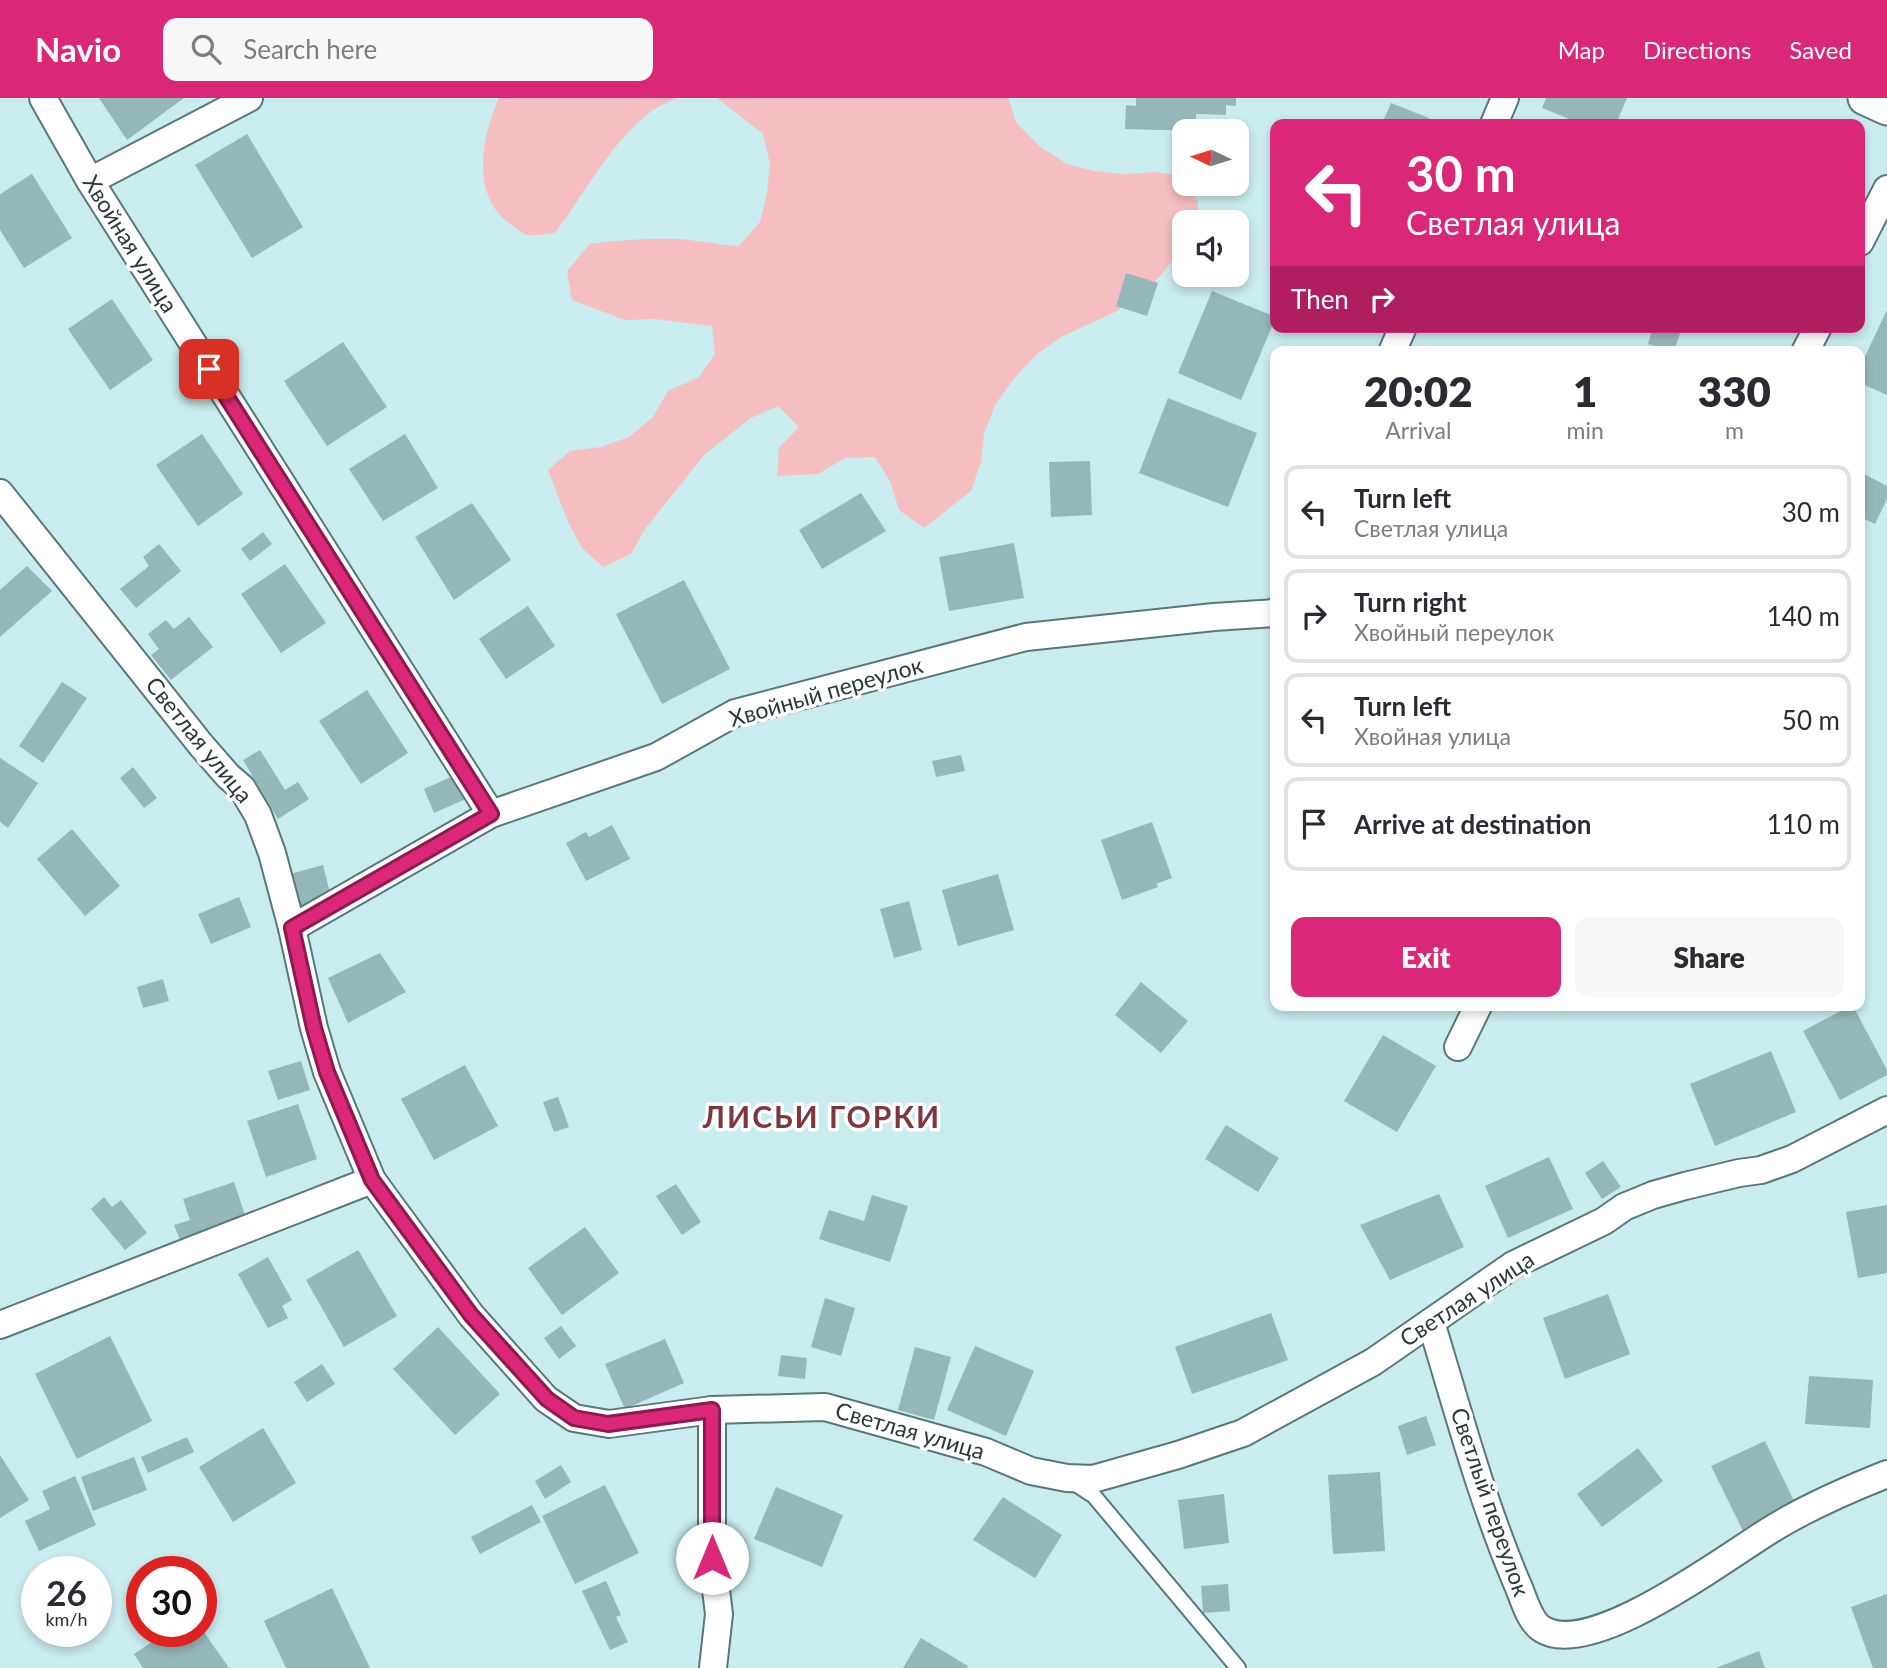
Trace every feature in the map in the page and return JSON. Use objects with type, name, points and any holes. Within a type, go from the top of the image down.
[{"type":"street","name":"Хвойная улица","points":[[43,98],[90,181],[491,814]]},
{"type":"street","points":[[90,181],[248,98]]},
{"type":"street","points":[[1496,119],[1506,98]]},
{"type":"street","points":[[1865,98],[1887,108]]},
{"type":"street","points":[[1865,232],[1887,189]]},
{"type":"street","name":"Светлая улица","points":[[0,493],[201,745],[242,788],[258,815],[272,853],[327,1072],[372,1180],[471,1315],[547,1399],[574,1418],[608,1424],[712,1410],[825,1407],[986,1452],[1031,1471],[1067,1478],[1093,1479],[1243,1433],[1373,1362],[1513,1265],[1604,1221],[1624,1207],[1674,1189],[1761,1170],[1792,1159],[1887,1110]]},
{"type":"street","name":"Хвойный переулок","points":[[292,928],[491,814],[656,757],[735,713],[1027,637],[1270,613]]},
{"type":"street","points":[[1458,1047],[1476,1011]]},
{"type":"street","points":[[0,1325],[372,1180]]},
{"type":"street","name":"Светлый переулок","points":[[1431,1322],[1503,1550],[1531,1616],[1540,1629],[1554,1634],[1601,1628],[1677,1592],[1775,1526],[1828,1497],[1887,1474]]},
{"type":"street","points":[[712,1410],[712,1558],[719,1614],[713,1668]]},
{"type":"lane","points":[[1067,1478],[1094,1496],[1237,1668]]},
{"type":"shaded area","points":[[499,98],[677,98],[653,110],[624,137],[555,233],[528,235],[497,212],[484,182],[484,147]]},
{"type":"shaded area","points":[[717,98],[1008,98],[1016,122],[1039,146],[1067,164],[1094,171],[1172,175],[1172,196],[1195,196],[1198,210],[1172,210],[1172,261],[1142,295],[1115,312],[1061,337],[1037,354],[1016,376],[996,403],[984,433],[981,462],[971,491],[924,528],[899,510],[890,481],[875,457],[845,458],[818,474],[777,476],[779,448],[799,427],[778,406],[751,418],[705,454],[645,529],[631,554],[603,567],[582,548],[569,524],[548,470],[570,451],[601,447],[629,437],[653,417],[668,391],[699,377],[715,354],[712,326],[655,319],[625,320],[572,300],[567,271],[590,244],[667,239],[739,246],[760,222],[767,193],[770,164],[763,134]]},
{"type":"building","points":[[99,98],[184,98],[127,140]]},
{"type":"building","points":[[1136,98],[1236,98],[1236,106],[1226,105],[1226,115],[1196,114],[1196,119],[1172,119],[1172,130],[1125,129],[1126,105],[1136,106]]},
{"type":"building","points":[[1546,98],[1627,98],[1618,119],[1570,119],[1542,108]]},
{"type":"building","points":[[1391,103],[1429,118],[1429,119],[1384,119]]},
{"type":"building","points":[[247,134],[303,227],[252,258],[195,165]]},
{"type":"building","points":[[32,174],[72,238],[24,268],[0,230],[0,194]]},
{"type":"building","points":[[1126,273],[1158,283],[1147,316],[1116,306]]},
{"type":"building","points":[[1212,291],[1270,315],[1270,331],[1241,400],[1178,373]]},
{"type":"building","points":[[112,299],[153,360],[110,390],[68,329]]},
{"type":"building","points":[[1887,310],[1887,395],[1865,385],[1865,356]]},
{"type":"building","points":[[1651,333],[1680,333],[1676,346],[1648,344]]},
{"type":"building","points":[[343,342],[387,407],[327,446],[284,381]]},
{"type":"building","points":[[1168,398],[1257,433],[1228,507],[1139,473]]},
{"type":"building","points":[[202,434],[243,494],[198,526],[156,465]]},
{"type":"building","points":[[405,434],[438,488],[383,521],[349,469]]},
{"type":"building","points":[[1090,461],[1092,515],[1051,517],[1049,462]]},
{"type":"building","points":[[1865,475],[1887,486],[1887,499],[1875,524],[1865,519]]},
{"type":"building","points":[[861,493],[886,531],[822,569],[799,530]]},
{"type":"building","points":[[472,503],[511,560],[454,600],[415,537]]},
{"type":"building","points":[[263,532],[272,544],[250,561],[241,549]]},
{"type":"building","points":[[1014,543],[1024,598],[949,611],[939,557]]},
{"type":"building","points":[[159,544],[181,571],[136,608],[120,589],[149,566],[143,557]]},
{"type":"building","points":[[285,564],[326,623],[281,653],[241,594]]},
{"type":"building","points":[[27,566],[52,591],[0,637],[0,590]]},
{"type":"building","points":[[684,580],[730,669],[662,704],[616,614]]},
{"type":"building","points":[[528,606],[555,646],[506,679],[479,639]]},
{"type":"building","points":[[189,617],[213,647],[171,680],[151,655],[159,649],[148,634],[166,620],[174,629]]},
{"type":"building","points":[[62,682],[87,698],[43,763],[19,746]]},
{"type":"building","points":[[367,690],[408,753],[361,784],[319,721]]},
{"type":"building","points":[[260,750],[285,790],[298,782],[309,799],[278,819],[243,760]]},
{"type":"building","points":[[961,755],[965,771],[936,777],[932,761]]},
{"type":"building","points":[[0,758],[38,783],[8,828],[0,822]]},
{"type":"building","points":[[133,767],[157,798],[144,808],[120,778]]},
{"type":"building","points":[[458,774],[468,798],[434,813],[424,789]]},
{"type":"building","points":[[1152,822],[1172,878],[1156,884],[1158,887],[1122,900],[1101,840]]},
{"type":"building","points":[[612,825],[630,859],[586,881],[566,843],[586,832],[589,837]]},
{"type":"building","points":[[72,829],[120,886],[85,916],[37,859]]},
{"type":"building","points":[[323,865],[332,901],[300,910],[290,874]]},
{"type":"building","points":[[998,874],[1014,930],[958,946],[942,890]]},
{"type":"building","points":[[239,897],[251,927],[211,944],[198,914]]},
{"type":"building","points":[[909,901],[922,950],[894,958],[880,909]]},
{"type":"building","points":[[380,953],[406,992],[348,1023],[328,978]]},
{"type":"building","points":[[163,979],[169,1001],[143,1008],[137,987]]},
{"type":"building","points":[[1141,982],[1188,1021],[1161,1053],[1115,1015]]},
{"type":"building","points":[[1841,1011],[1856,1011],[1887,1070],[1887,1075],[1840,1100],[1803,1031]]},
{"type":"building","points":[[1383,1035],[1436,1066],[1397,1132],[1344,1101]]},
{"type":"building","points":[[1771,1051],[1796,1112],[1715,1146],[1690,1084]]},
{"type":"building","points":[[301,1061],[310,1090],[278,1100],[268,1071]]},
{"type":"building","points":[[465,1065],[498,1126],[434,1160],[401,1099]]},
{"type":"building","points":[[558,1097],[569,1127],[554,1132],[543,1102]]},
{"type":"building","points":[[298,1104],[317,1159],[266,1177],[247,1121]]},
{"type":"building","points":[[1226,1125],[1279,1158],[1258,1192],[1205,1159]]},
{"type":"building","points":[[1549,1157],[1573,1209],[1508,1238],[1485,1186]]},
{"type":"building","points":[[1603,1161],[1621,1187],[1602,1199],[1585,1173]]},
{"type":"building","points":[[234,1182],[246,1218],[180,1240],[174,1225],[190,1220],[183,1199]]},
{"type":"building","points":[[676,1184],[701,1222],[682,1235],[656,1196]]},
{"type":"building","points":[[1439,1194],[1464,1247],[1390,1280],[1360,1225]]},
{"type":"building","points":[[872,1195],[908,1206],[890,1262],[819,1239],[829,1210],[864,1221]]},
{"type":"building","points":[[104,1197],[112,1207],[121,1200],[147,1233],[125,1250],[91,1209]]},
{"type":"building","points":[[1887,1205],[1887,1273],[1858,1278],[1846,1212]]},
{"type":"building","points":[[585,1227],[619,1273],[562,1315],[528,1268]]},
{"type":"building","points":[[358,1250],[397,1316],[344,1347],[306,1280]]},
{"type":"building","points":[[268,1257],[292,1300],[282,1306],[288,1318],[268,1328],[238,1274]]},
{"type":"building","points":[[1608,1294],[1630,1354],[1565,1379],[1543,1318]]},
{"type":"building","points":[[825,1298],[855,1308],[841,1356],[811,1347]]},
{"type":"building","points":[[1271,1313],[1288,1360],[1192,1394],[1175,1347]]},
{"type":"building","points":[[561,1326],[576,1346],[559,1359],[544,1338]]},
{"type":"building","points":[[438,1327],[500,1394],[455,1435],[393,1369]]},
{"type":"building","points":[[110,1336],[152,1421],[77,1459],[35,1374]]},
{"type":"building","points":[[665,1339],[684,1383],[625,1409],[605,1364]]},
{"type":"building","points":[[975,1346],[1034,1371],[1006,1436],[947,1410]]},
{"type":"building","points":[[915,1347],[951,1357],[934,1420],[898,1410]]},
{"type":"building","points":[[781,1355],[807,1358],[805,1379],[778,1376]]},
{"type":"building","points":[[322,1364],[335,1384],[307,1402],[294,1382]]},
{"type":"building","points":[[1809,1376],[1873,1380],[1870,1428],[1805,1424]]},
{"type":"building","points":[[1426,1416],[1436,1445],[1407,1455],[1398,1426]]},
{"type":"building","points":[[263,1428],[296,1483],[233,1522],[199,1467]]},
{"type":"building","points":[[187,1437],[194,1452],[148,1473],[141,1457]]},
{"type":"building","points":[[1765,1441],[1798,1509],[1745,1535],[1711,1466]]},
{"type":"building","points":[[1638,1448],[1663,1481],[1602,1527],[1577,1494]]},
{"type":"building","points":[[0,1455],[29,1500],[0,1518]]},
{"type":"building","points":[[134,1457],[147,1490],[93,1511],[81,1477]]},
{"type":"building","points":[[561,1465],[571,1482],[545,1499],[535,1481]]},
{"type":"building","points":[[1380,1472],[1385,1551],[1333,1554],[1328,1475]]},
{"type":"building","points":[[75,1476],[96,1525],[39,1551],[25,1521],[50,1509],[42,1491]]},
{"type":"building","points":[[605,1485],[639,1553],[575,1584],[542,1516]]},
{"type":"building","points":[[776,1487],[843,1515],[822,1567],[754,1539]]},
{"type":"building","points":[[1224,1494],[1229,1543],[1184,1549],[1178,1500]]},
{"type":"building","points":[[1003,1497],[1062,1535],[1035,1578],[973,1540]]},
{"type":"building","points":[[532,1505],[541,1522],[480,1554],[471,1537]]},
{"type":"building","points":[[606,1581],[621,1615],[616,1617],[628,1642],[610,1650],[582,1591]]},
{"type":"building","points":[[1228,1584],[1230,1611],[1203,1613],[1201,1586]]},
{"type":"building","points":[[332,1588],[370,1668],[286,1668],[264,1621]]},
{"type":"building","points":[[1887,1594],[1887,1668],[1873,1668],[1851,1607]]},
{"type":"building","points":[[921,1638],[968,1666],[967,1668],[903,1668]]},
{"type":"building","points":[[144,1647],[214,1647],[229,1668],[143,1668],[134,1654]]},
{"type":"building","points":[[1759,1651],[1765,1668],[1716,1668]]},
{"type":"district","name":"ЛИСЬИ ГОРКИ","points":[[822,1118]]},
{"type":"route","points":[[209,369],[491,814],[292,928],[314,1028],[327,1072],[349,1126],[372,1180],[471,1315],[547,1399],[574,1418],[608,1424],[712,1410],[712,1558]]}]
